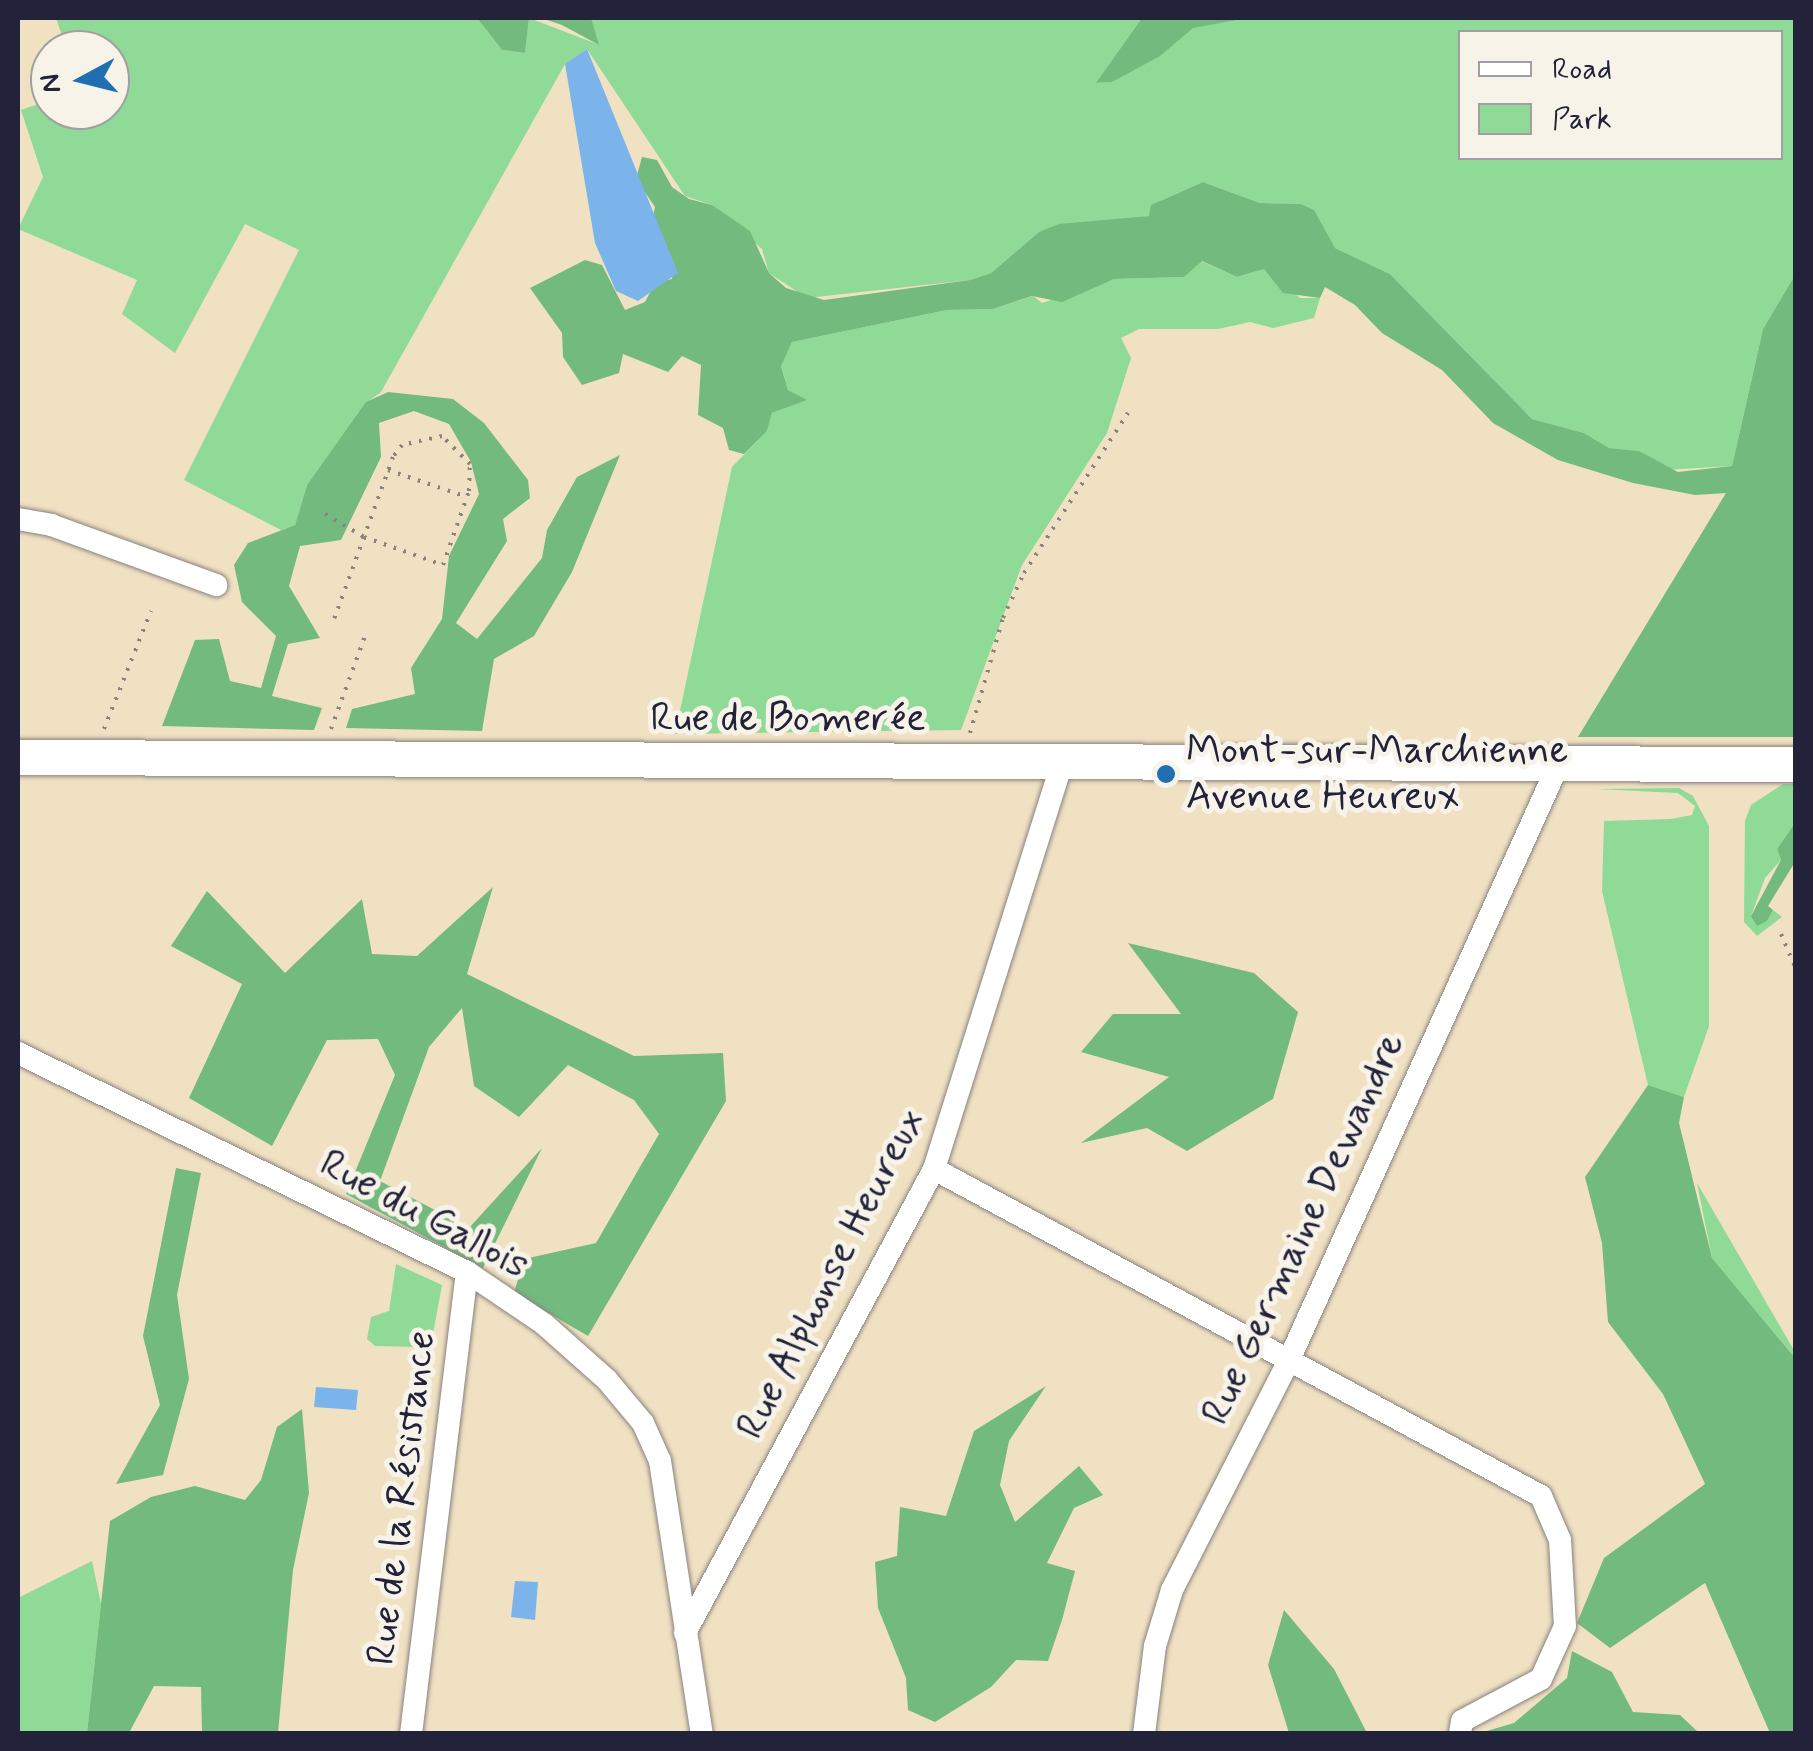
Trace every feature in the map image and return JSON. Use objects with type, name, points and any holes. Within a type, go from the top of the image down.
[{"type":"main road","name":"Rue de Bomerée","points":[[18,757],[1796,764]]},
{"type":"street","points":[[18,520],[51,525],[216,585]]},
{"type":"street","name":"Rue Alphonse Heureux","points":[[685,1633],[934,1169],[1062,762]]},
{"type":"street","name":"Rue Germaine Dewandre","points":[[1144,1734],[1155,1646],[1172,1590],[1289,1360],[1559,764]]},
{"type":"street","name":"Rue du Gallois","points":[[18,1054],[468,1272],[544,1324],[643,1423],[660,1461],[702,1734]]},
{"type":"street","points":[[934,1169],[1541,1496],[1553,1516],[1566,1598],[1565,1626],[1551,1663],[1522,1693],[1462,1721],[1460,1734]]},
{"type":"street","name":"Rue de la Résistance","points":[[411,1734],[468,1272]]},
{"type":"path","points":[[968,762],[981,690],[1017,588],[1128,413]]},
{"type":"path","points":[[325,514],[364,536],[444,565],[467,497],[470,464],[442,436],[414,438],[388,470],[364,536],[332,625]]},
{"type":"path","points":[[388,470],[467,497]]},
{"type":"path","points":[[96,758],[150,611]]},
{"type":"path","points":[[334,758],[330,728],[366,636]]},
{"type":"path","points":[[1781,934],[1796,970]]},
{"type":"green space","points":[[56,18],[477,18],[502,50],[525,53],[529,18],[597,44],[591,18],[1142,18],[1097,83],[1112,82],[1192,28],[1223,18],[1795,18],[1795,275],[1763,329],[1732,466],[1663,470],[1639,451],[1609,448],[1584,433],[1532,419],[1390,274],[1335,248],[1301,204],[1260,203],[1203,182],[1162,200],[1149,216],[1039,232],[991,273],[970,280],[807,298],[769,273],[762,249],[712,205],[685,196],[587,49],[565,64],[381,392],[366,403],[307,485],[295,525],[281,530],[184,480],[299,250],[245,224],[175,353],[122,314],[137,280],[18,229],[43,177],[21,110],[30,107],[30,130],[130,130],[130,30],[60,30]]},
{"type":"green space","points":[[477,18],[529,18],[525,53],[502,50]]},
{"type":"green space","points":[[541,18],[591,18],[599,45],[562,25]]},
{"type":"green space","points":[[1142,18],[1247,18],[1193,28],[1160,56],[1112,82],[1096,83]]},
{"type":"green space","points":[[642,157],[657,160],[672,187],[689,199],[712,205],[750,231],[769,273],[786,288],[824,300],[970,280],[991,273],[1039,232],[1059,224],[1149,216],[1151,205],[1203,182],[1260,203],[1301,204],[1314,210],[1335,248],[1390,274],[1532,419],[1584,433],[1609,448],[1639,451],[1678,472],[1732,466],[1763,329],[1795,275],[1795,737],[1578,737],[1726,493],[1695,495],[1633,483],[1558,460],[1493,423],[1442,370],[1382,333],[1355,305],[1325,287],[1320,298],[1283,293],[1264,269],[1237,277],[1202,261],[1184,277],[1114,279],[1062,302],[1032,296],[993,309],[947,310],[792,342],[781,366],[788,390],[807,400],[772,413],[767,431],[744,454],[729,450],[723,428],[698,415],[701,365],[682,356],[668,372],[623,354],[619,373],[582,385],[563,357],[562,333],[530,288],[585,260],[602,265],[625,310],[645,302],[655,283],[672,279],[674,264],[652,221],[655,207],[636,179]]},
{"type":"green space","points":[[1201,261],[1237,277],[1264,269],[1300,298],[1320,298],[1314,318],[1273,328],[1250,322],[1218,329],[1139,329],[1121,338],[1131,358],[1107,433],[1022,565],[961,730],[675,734],[732,467],[767,431],[772,413],[806,400],[788,390],[781,365],[792,342],[947,310],[993,309],[1033,296],[1042,303],[1114,279],[1184,277]]},
{"type":"green space","points":[[388,392],[453,399],[484,423],[528,480],[530,498],[503,519],[507,541],[456,623],[477,639],[542,558],[547,530],[577,477],[620,455],[572,572],[534,636],[494,659],[482,731],[346,728],[352,709],[415,694],[411,668],[442,619],[449,556],[479,494],[471,462],[449,424],[414,411],[379,423],[381,457],[341,540],[300,546],[289,586],[320,638],[288,644],[272,696],[322,708],[314,730],[162,726],[195,640],[219,639],[230,681],[261,688],[276,636],[242,602],[234,565],[248,543],[295,525],[307,485],[366,402]]},
{"type":"green space","points":[[1783,784],[1795,784],[1795,823],[1777,849],[1781,860],[1765,878],[1751,916],[1767,921],[1773,910],[1782,917],[1757,936],[1744,922],[1745,821],[1751,805]]},
{"type":"green space","points":[[1679,788],[1693,796],[1709,826],[1709,1026],[1684,1097],[1648,1085],[1602,891],[1604,821],[1671,819],[1692,815],[1695,806],[1678,793],[1596,789]]},
{"type":"green space","points":[[1795,823],[1795,862],[1768,906],[1773,910],[1767,921],[1757,926],[1751,916],[1781,860],[1777,849]]},
{"type":"green space","points":[[493,887],[467,974],[634,1056],[723,1053],[726,1101],[588,1336],[514,1293],[524,1259],[596,1243],[659,1134],[634,1100],[568,1065],[519,1117],[474,1086],[462,1008],[429,1047],[380,1181],[469,1228],[542,1148],[483,1268],[346,1194],[395,1075],[378,1039],[327,1040],[272,1146],[189,1098],[242,984],[171,946],[207,891],[285,973],[362,899],[372,954],[417,956]]},
{"type":"green space","points":[[1128,943],[1254,973],[1298,1012],[1273,1099],[1187,1151],[1147,1128],[1081,1143],[1169,1077],[1081,1052],[1113,1014],[1181,1014]]},
{"type":"green space","points":[[1648,1085],[1684,1097],[1679,1123],[1712,1258],[1795,1358],[1795,1733],[1770,1733],[1705,1583],[1610,1648],[1577,1623],[1604,1558],[1705,1484],[1663,1394],[1608,1322],[1602,1243],[1585,1177]]},
{"type":"green space","points":[[176,1168],[201,1173],[177,1295],[189,1379],[163,1475],[116,1484],[160,1405],[143,1336]]},
{"type":"green space","points":[[1697,1183],[1795,1352],[1795,1358],[1712,1258]]},
{"type":"green space","points":[[396,1264],[442,1285],[432,1339],[418,1347],[375,1346],[367,1339],[371,1317],[389,1311]]},
{"type":"green space","points":[[1046,1386],[1009,1441],[1000,1485],[1015,1522],[1079,1466],[1103,1495],[1074,1508],[1047,1563],[1075,1571],[1062,1620],[1048,1661],[1016,1660],[991,1687],[935,1722],[908,1710],[906,1678],[878,1608],[875,1562],[897,1556],[900,1507],[946,1516],[974,1431]]},
{"type":"green space","points":[[302,1409],[309,1493],[293,1570],[278,1733],[202,1733],[201,1687],[154,1686],[129,1733],[87,1733],[110,1521],[151,1497],[195,1486],[245,1500],[261,1480],[277,1427]]},
{"type":"green space","points":[[92,1561],[101,1604],[87,1733],[18,1734],[18,1598]]},
{"type":"green space","points":[[1284,1610],[1334,1669],[1367,1733],[1289,1733],[1268,1665]]},
{"type":"green space","points":[[1572,1651],[1612,1672],[1633,1712],[1680,1715],[1699,1733],[1480,1733],[1514,1723],[1567,1678]]},
{"type":"water","points":[[587,49],[678,273],[638,301],[616,291],[595,243],[565,64]]},
{"type":"water","points":[[316,1387],[358,1390],[356,1410],[314,1407]]},
{"type":"water","points":[[515,1581],[538,1582],[535,1620],[511,1617]]},
{"type":"place","name":"Mont-sur-Marchienne Avenue Heureux","points":[[1166,774]]}]
